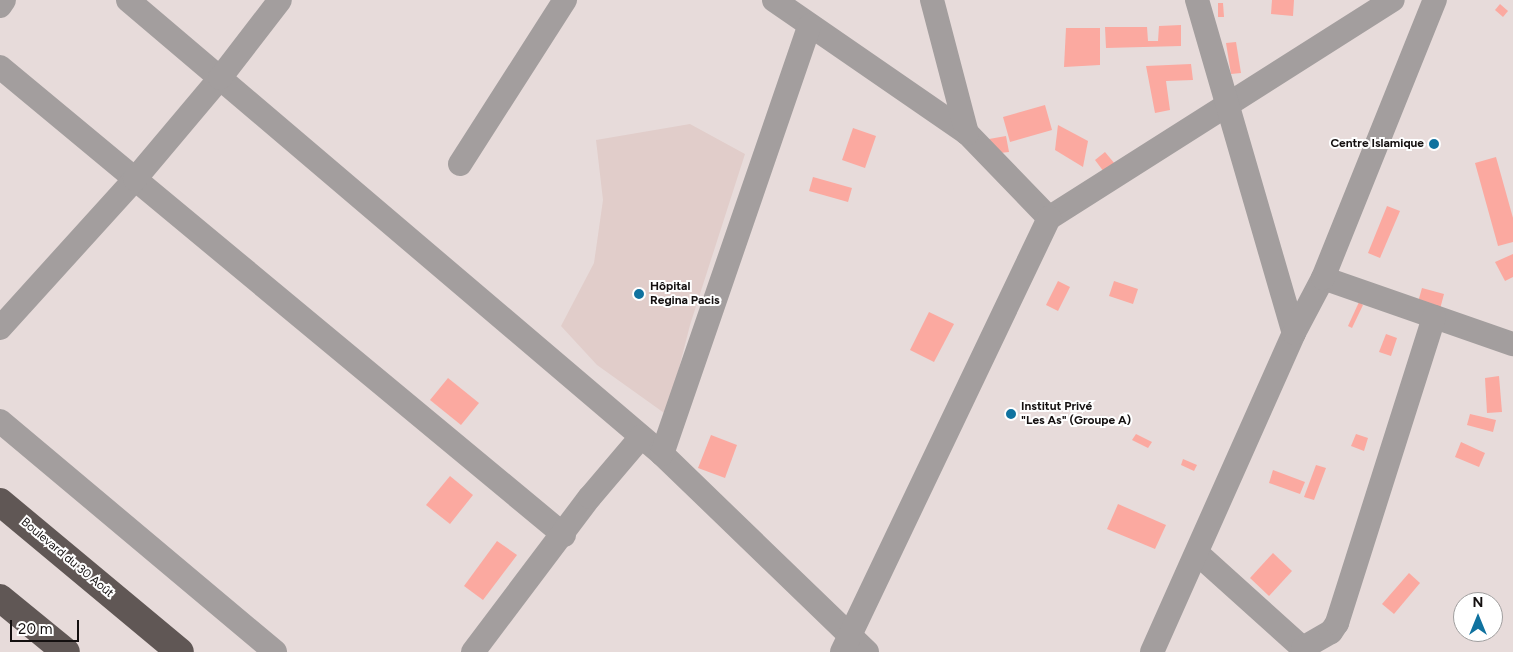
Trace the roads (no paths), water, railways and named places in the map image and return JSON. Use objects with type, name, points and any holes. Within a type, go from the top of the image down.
[{"type":"highway","name":"Boulevard du 30 Août","points":[[0,502],[180,652]]},
{"type":"highway","points":[[0,598],[66,652]]},
{"type":"street","points":[[0,6],[4,0]]},
{"type":"street","points":[[128,0],[662,454],[853,647],[1050,218],[1393,0]]},
{"type":"street","points":[[0,328],[135,178],[220,78],[280,0]]},
{"type":"street","points":[[460,164],[565,0]]},
{"type":"street","points":[[774,0],[809,26],[967,132],[1050,218]]},
{"type":"street","points":[[932,0],[967,132]]},
{"type":"street","points":[[1197,0],[1226,106],[1294,333]]},
{"type":"street","points":[[1152,652],[1198,554],[1294,333],[1323,278],[1435,0]]},
{"type":"street","points":[[662,454],[809,26]]},
{"type":"street","points":[[0,66],[564,535]]},
{"type":"street","points":[[1323,278],[1513,344]]},
{"type":"street","points":[[1198,554],[1305,650],[1331,632],[1337,623],[1434,317]]},
{"type":"street","points":[[0,421],[274,652]]},
{"type":"street","points":[[472,652],[564,535],[590,497],[641,437]]},
{"type":"place","name":"Centre Islamique","points":[[1434,144]]},
{"type":"place","name":"Hôpital Regina Pacis","points":[[639,294]]},
{"type":"place","name":"Institut Privé \"Les As\" (Groupe A)","points":[[1011,414]]}]
